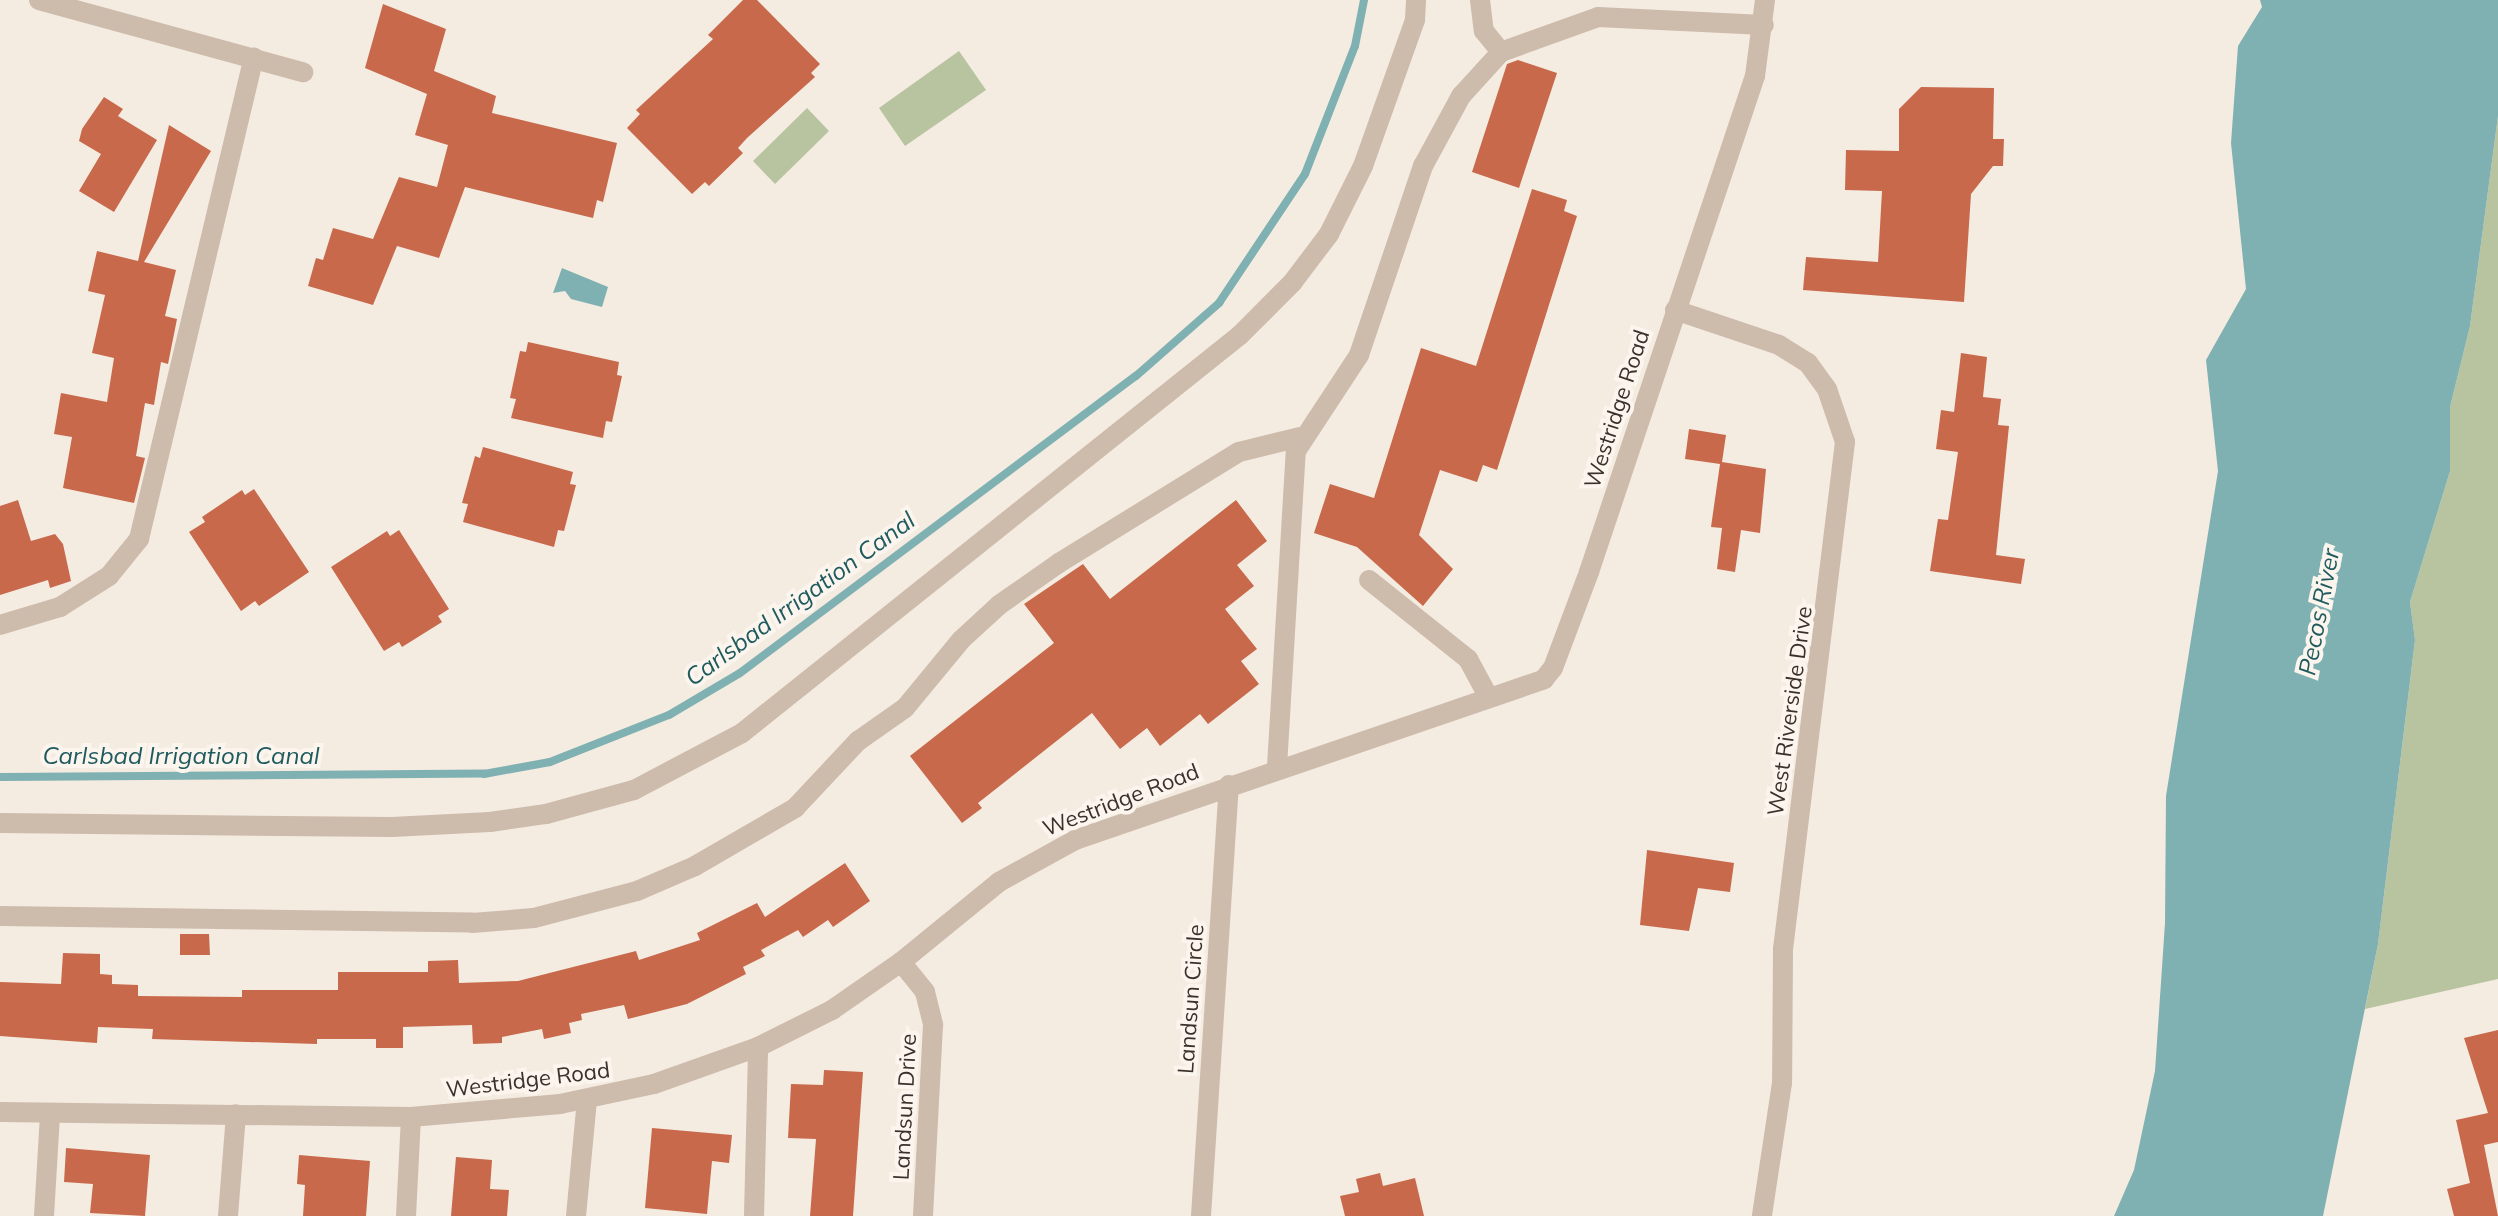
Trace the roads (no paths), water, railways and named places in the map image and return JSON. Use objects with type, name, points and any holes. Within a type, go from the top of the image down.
[{"type":"street","points":[[39,0],[303,72]]},
{"type":"street","points":[[0,823],[392,827],[490,822],[546,814],[634,790],[742,733],[828,669],[1240,335],[1292,283],[1329,234],[1363,166],[1415,20],[1416,0]]},
{"type":"street","points":[[1480,0],[1484,31],[1501,52]]},
{"type":"street","name":"Westridge Road","points":[[0,1112],[411,1117],[587,1100],[654,1084],[758,1047],[832,1010],[901,962],[1036,858],[1277,767],[1529,686],[1553,668],[1755,76],[1765,0]]},
{"type":"street","points":[[1277,767],[1288,528],[1300,437],[1344,385],[1359,355],[1436,134],[1461,96],[1501,52],[1598,17],[1764,25]]},
{"type":"street","points":[[0,625],[60,607],[109,576],[139,539],[254,58]]},
{"type":"street","name":"West Riverside Drive","points":[[1675,310],[1779,345],[1808,363],[1827,389],[1845,442],[1783,949],[1782,1083],[1762,1216]]},
{"type":"street","points":[[0,916],[472,923],[547,915],[637,891],[695,866],[795,808],[858,741],[905,708],[961,640],[1047,572],[1239,452],[1300,437]]},
{"type":"street","points":[[1369,580],[1468,659],[1489,698]]},
{"type":"street","name":"Landsun Circle","points":[[1201,1216],[1229,785]]},
{"type":"street","name":"Landsun Drive","points":[[901,962],[925,992],[933,1025],[935,1073],[923,1216]]},
{"type":"street","points":[[754,1216],[758,1047]]},
{"type":"street","points":[[576,1216],[587,1100]]},
{"type":"street","points":[[44,1216],[50,1114]]},
{"type":"street","points":[[228,1216],[236,1114]]},
{"type":"street","points":[[406,1216],[411,1117]]},
{"type":"water","name":"Pecos River","points":[[2260,0],[2498,0],[2498,116],[2470,326],[2450,407],[2450,471],[2410,602],[2415,640],[2378,944],[2323,1216],[2114,1216],[2134,1170],[2155,1071],[2165,923],[2166,796],[2218,471],[2206,360],[2246,289],[2231,143],[2238,46],[2262,7]]},
{"type":"water","points":[[562,268],[608,287],[602,307],[571,299],[565,291],[553,293]]},
{"type":"waterway","name":"Carlsbad Irrigation Canal","points":[[0,777],[484,774],[550,762],[669,715],[740,673],[1136,376],[1219,303],[1305,174],[1355,46],[1364,0]]}]
